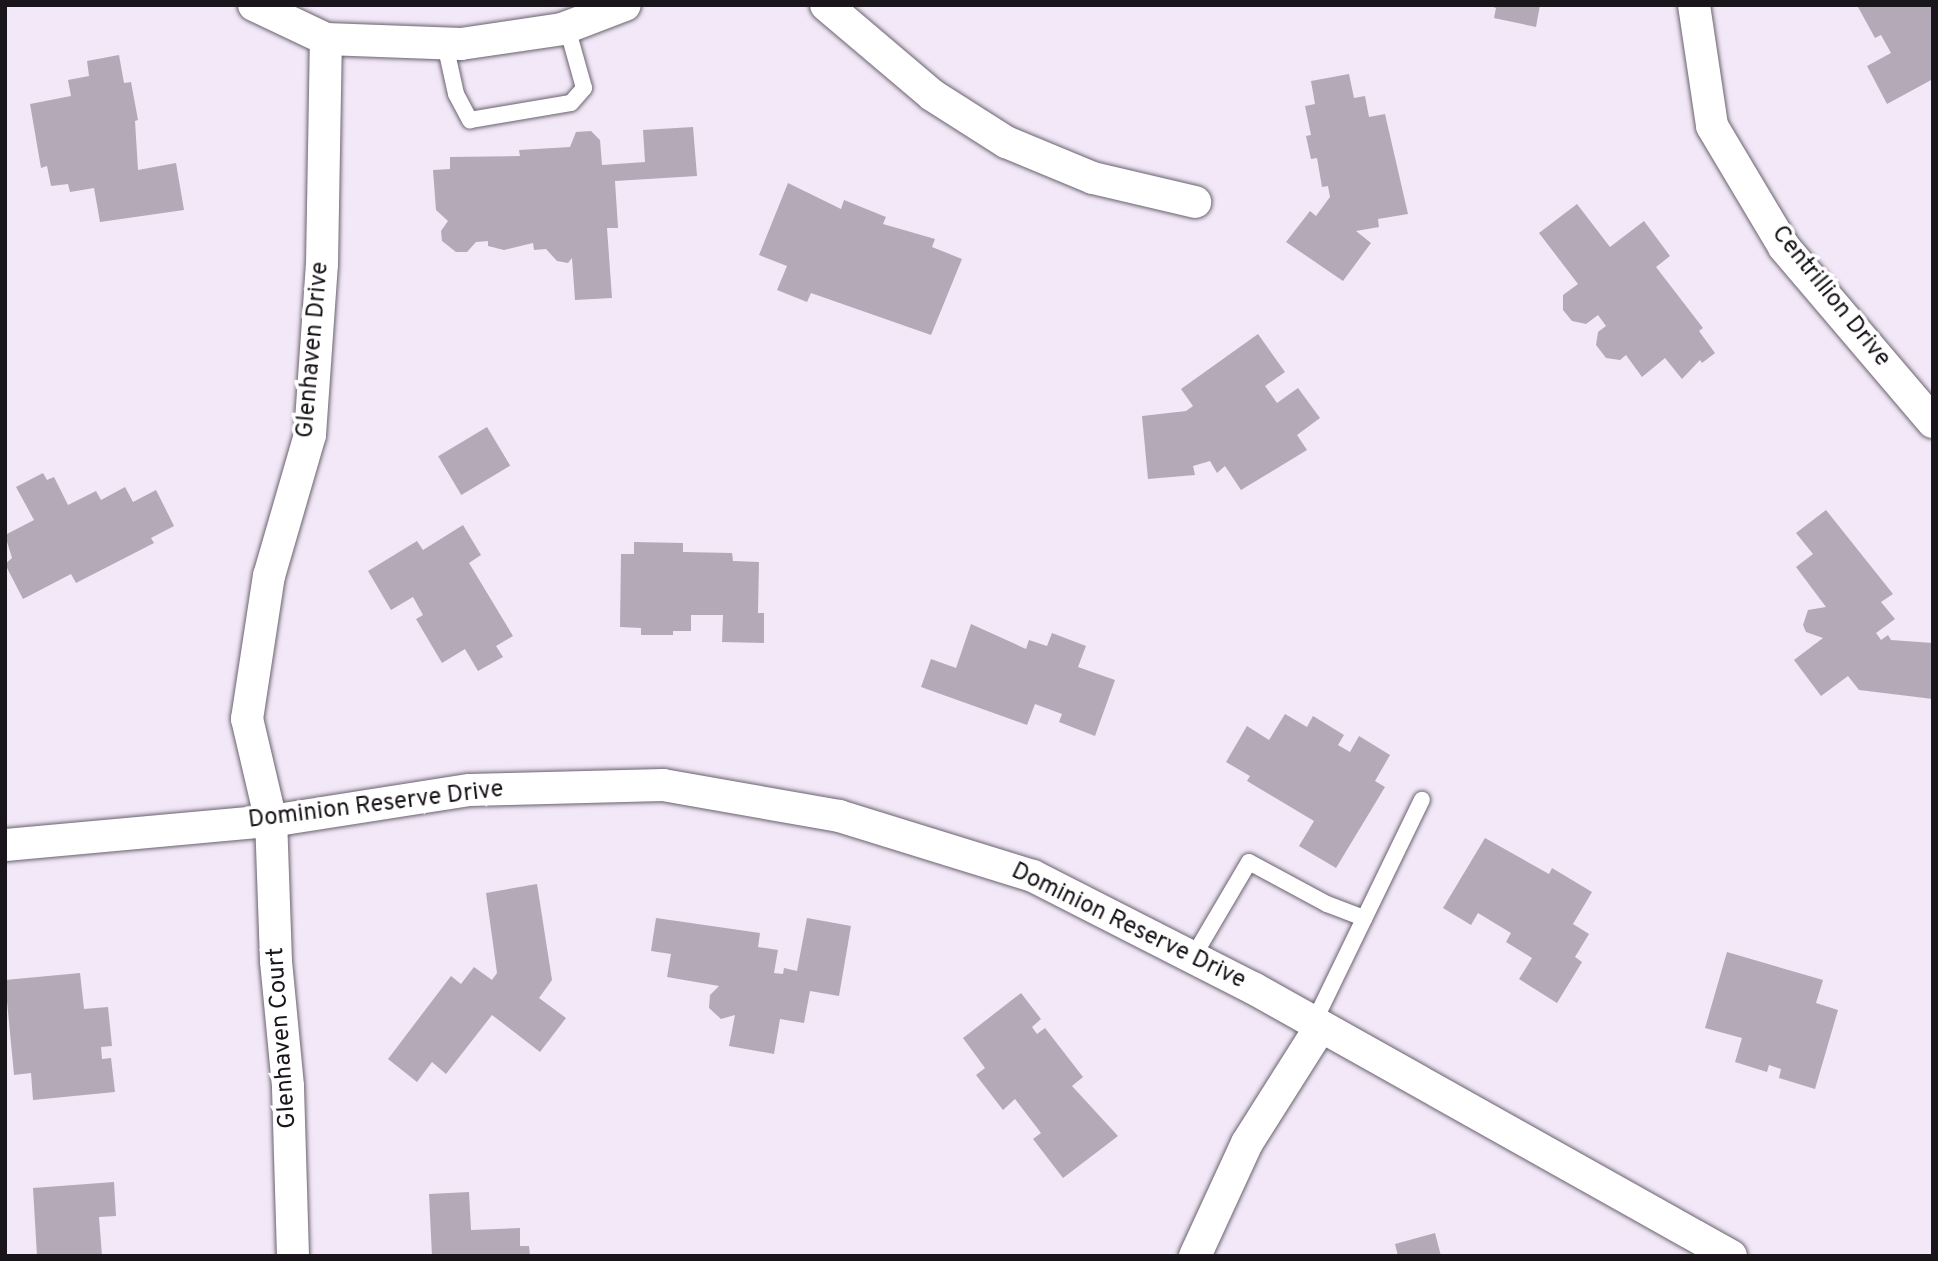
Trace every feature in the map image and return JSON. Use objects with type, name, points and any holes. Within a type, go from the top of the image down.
[{"type":"street","points":[[254,5],[326,39],[445,44],[567,27],[625,5]]},
{"type":"street","points":[[826,5],[932,95],[1006,142],[1093,177],[1195,202]]},
{"type":"street","name":"Centrillion Drive","points":[[1694,5],[1713,126],[1784,247],[1933,422]]},
{"type":"street","name":"Glenhaven Drive","points":[[271,821],[247,719],[269,576],[310,435],[322,264],[326,39]]},
{"type":"street","name":"Dominion Reserve Drive","points":[[5,845],[271,821],[470,790],[663,785],[839,816],[1033,876],[1193,957],[1317,1024],[1731,1256]]},
{"type":"street","name":"Glenhaven Court","points":[[271,821],[276,961],[289,1099],[293,1256]]},
{"type":"street","points":[[1195,1256],[1247,1143],[1317,1024]]},
{"type":"lane","points":[[445,44],[456,94],[470,120],[571,103],[584,88],[567,27]]},
{"type":"lane","points":[[1317,1024],[1364,918],[1422,800]]},
{"type":"lane","points":[[1193,957],[1249,862],[1327,904],[1364,918]]},
{"type":"building","points":[[1487,5],[1540,5],[1536,27],[1494,18],[1496,8]]},
{"type":"building","points":[[1933,5],[1933,79],[1887,104],[1867,66],[1891,53],[1881,35],[1875,38],[1858,7]]},
{"type":"building","points":[[119,55],[124,83],[131,82],[138,120],[135,121],[138,170],[176,163],[184,210],[100,222],[94,188],[70,192],[68,184],[51,186],[47,166],[41,168],[30,104],[71,96],[68,80],[89,76],[87,61]]},
{"type":"building","points":[[1349,74],[1354,98],[1365,96],[1369,117],[1385,114],[1408,214],[1378,219],[1379,227],[1356,231],[1371,243],[1343,281],[1286,242],[1310,211],[1316,216],[1330,197],[1328,186],[1322,187],[1317,158],[1311,159],[1306,136],[1311,135],[1305,106],[1315,104],[1311,81]]},
{"type":"building","points":[[693,127],[697,176],[615,181],[618,228],[607,228],[612,298],[575,300],[572,258],[568,263],[557,261],[546,249],[534,250],[533,243],[504,250],[488,246],[488,241],[476,242],[467,252],[456,252],[442,241],[441,231],[448,221],[436,210],[433,170],[450,169],[450,157],[520,156],[519,150],[570,147],[576,132],[591,131],[600,140],[602,165],[645,162],[643,130]]},
{"type":"building","points":[[788,183],[841,209],[844,200],[886,217],[883,224],[935,239],[932,247],[962,259],[931,335],[811,293],[807,302],[777,290],[787,266],[759,255]]},
{"type":"building","points":[[1577,204],[1610,247],[1644,221],[1670,256],[1656,267],[1703,328],[1699,331],[1715,353],[1702,363],[1700,360],[1682,379],[1665,358],[1642,377],[1626,355],[1620,360],[1606,358],[1596,345],[1598,332],[1606,326],[1598,315],[1586,324],[1572,321],[1563,310],[1563,295],[1578,284],[1539,233]]},
{"type":"building","points":[[1258,334],[1285,372],[1265,386],[1277,403],[1298,388],[1320,418],[1297,435],[1307,450],[1241,490],[1225,466],[1217,473],[1210,461],[1193,466],[1195,475],[1148,479],[1142,416],[1186,411],[1193,406],[1181,389]]},
{"type":"building","points":[[487,427],[510,466],[461,495],[438,456]]},
{"type":"building","points":[[43,473],[47,480],[54,477],[68,505],[96,491],[101,500],[125,487],[133,502],[156,490],[174,526],[151,538],[154,543],[76,583],[71,574],[23,599],[5,564],[12,558],[5,535],[34,520],[16,487]]},
{"type":"building","points":[[1826,510],[1893,594],[1881,602],[1895,619],[1876,633],[1881,640],[1888,635],[1891,640],[1933,643],[1933,699],[1859,690],[1848,676],[1821,696],[1794,660],[1823,638],[1806,632],[1803,625],[1808,610],[1826,607],[1796,567],[1813,554],[1796,533]]},
{"type":"building","points":[[463,525],[481,555],[469,563],[513,636],[496,646],[503,657],[478,671],[465,649],[442,663],[416,619],[423,615],[413,597],[391,610],[368,571],[417,541],[423,550]]},
{"type":"building","points":[[634,542],[683,543],[683,552],[732,553],[733,561],[759,562],[758,613],[764,613],[764,643],[722,642],[723,615],[691,615],[691,631],[673,631],[673,635],[641,635],[641,628],[620,627],[621,554],[634,554]]},
{"type":"building","points":[[971,624],[1026,649],[1029,640],[1047,646],[1052,633],[1086,646],[1078,667],[1115,680],[1095,736],[1059,722],[1062,714],[1035,704],[1027,725],[921,687],[931,659],[956,668]]},
{"type":"building","points":[[1285,714],[1307,727],[1313,716],[1344,735],[1338,745],[1350,752],[1359,736],[1390,755],[1375,781],[1385,787],[1336,868],[1299,846],[1314,821],[1247,781],[1250,776],[1226,762],[1247,726],[1269,740]]},
{"type":"building","points":[[1485,838],[1549,874],[1552,868],[1592,892],[1573,924],[1589,934],[1575,957],[1582,962],[1557,1003],[1519,979],[1532,958],[1506,942],[1511,933],[1478,913],[1471,925],[1443,908]]},
{"type":"building","points":[[537,884],[552,980],[539,998],[566,1018],[540,1052],[492,1015],[446,1074],[432,1062],[417,1082],[388,1059],[451,976],[461,984],[474,967],[492,980],[497,973],[486,893]]},
{"type":"building","points":[[656,918],[760,933],[758,947],[778,950],[774,973],[783,974],[784,968],[797,971],[807,918],[851,926],[839,996],[810,991],[804,1023],[780,1019],[774,1054],[729,1046],[735,1015],[721,1019],[709,1008],[710,995],[719,986],[667,977],[671,954],[651,951]]},
{"type":"building","points":[[1727,952],[1823,980],[1816,1003],[1838,1010],[1815,1089],[1779,1078],[1781,1069],[1769,1065],[1767,1072],[1735,1062],[1742,1038],[1705,1028]]},
{"type":"building","points":[[80,973],[84,1009],[108,1007],[112,1046],[101,1047],[102,1059],[111,1058],[115,1092],[33,1100],[31,1073],[14,1075],[5,980]]},
{"type":"building","points":[[1021,993],[1041,1019],[1032,1027],[1037,1034],[1045,1028],[1083,1077],[1072,1086],[1118,1136],[1063,1178],[1033,1139],[1041,1133],[1015,1099],[1003,1110],[976,1075],[985,1068],[963,1038]]},
{"type":"building","points":[[114,1182],[116,1216],[99,1217],[102,1256],[37,1256],[33,1188]]},
{"type":"building","points":[[469,1192],[471,1230],[520,1228],[520,1246],[529,1246],[530,1256],[432,1256],[429,1194]]},
{"type":"building","points":[[1435,1233],[1441,1256],[1398,1256],[1395,1244]]}]
